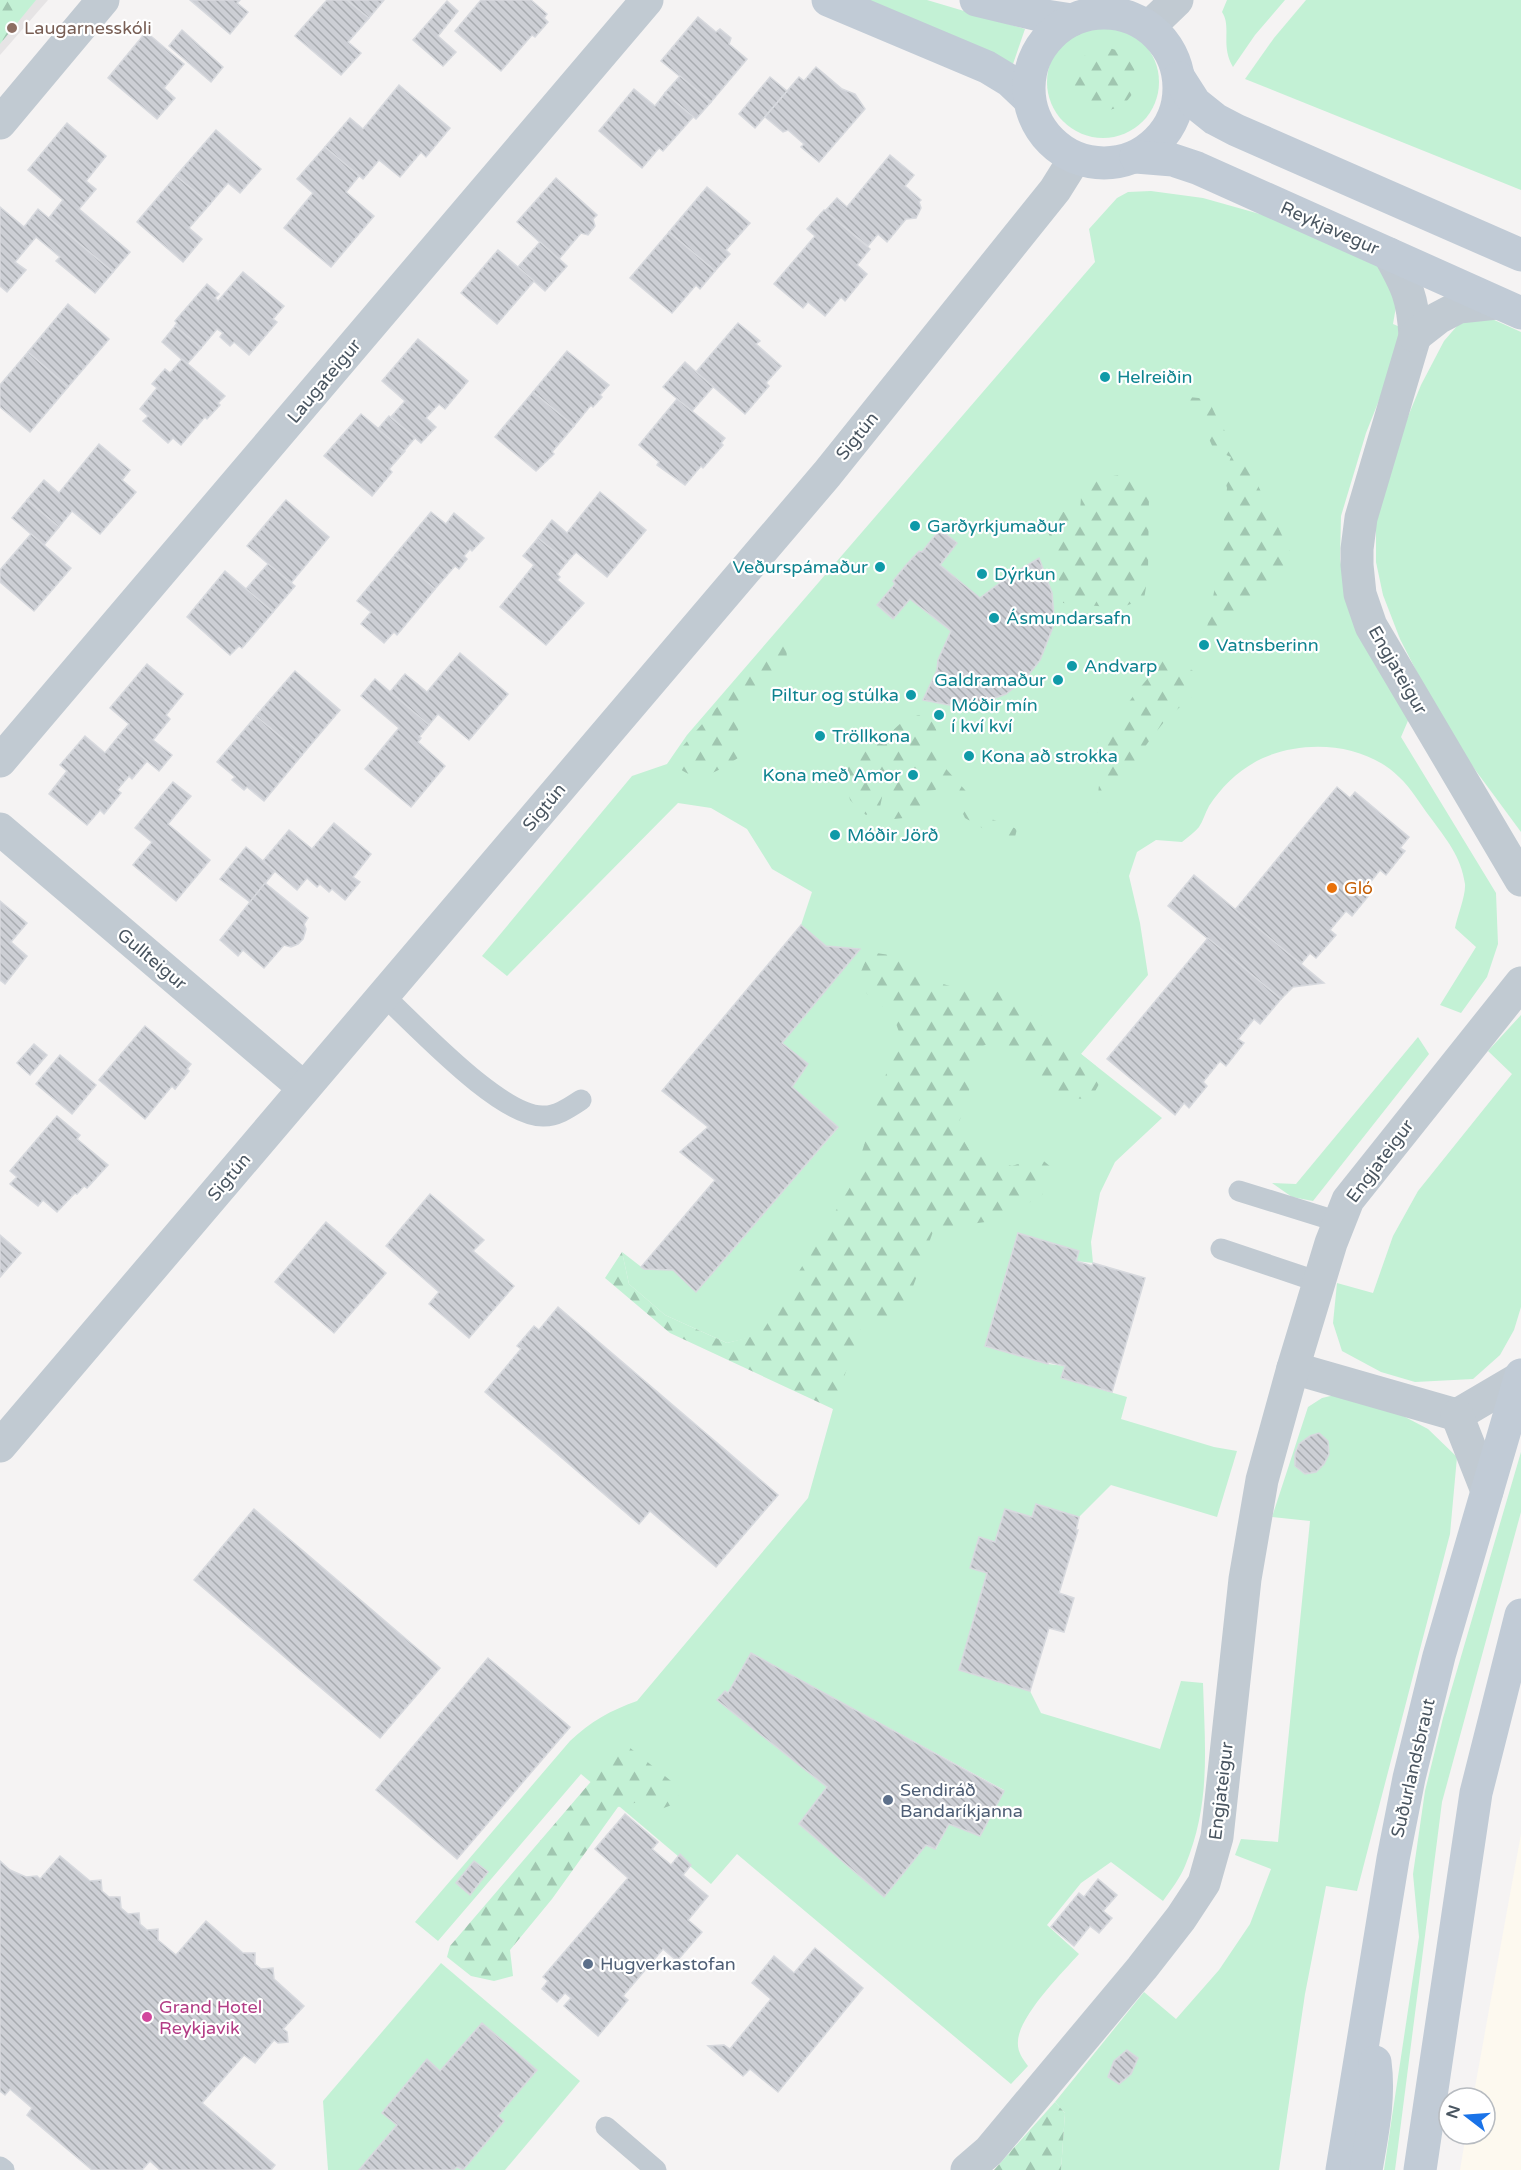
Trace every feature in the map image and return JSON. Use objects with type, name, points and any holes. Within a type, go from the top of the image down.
[{"type":"street","points":[[0,123],[103,0]]},
{"type":"street","name":"Laugateigur","points":[[0,761],[647,0]]},
{"type":"street","points":[[828,0],[987,67],[1010,81],[1029,99]]},
{"type":"street","points":[[976,0],[1008,9],[1072,20]]},
{"type":"street","points":[[1149,27],[1177,0]]},
{"type":"street","points":[[1179,78],[1179,97],[1174,116],[1165,132],[1152,147],[1136,157],[1121,162],[1090,163],[1075,158],[1058,148],[1044,135],[1034,118],[1029,99],[1029,80],[1034,61],[1042,44],[1056,30],[1072,20],[1092,14],[1111,13],[1131,18],[1149,27],[1163,41],[1173,58],[1179,78],[1195,103],[1215,119],[1521,255]]},
{"type":"street","name":"Reykjavegur","points":[[1136,157],[1173,160],[1197,168],[1509,308]]},
{"type":"street","name":"Sigtún","points":[[0,1446],[827,474],[1055,190],[1075,158]]},
{"type":"street","name":"Engjateigur","points":[[1389,254],[1408,290],[1414,315],[1415,336],[1361,518],[1357,549],[1360,594],[1371,626],[1521,880]]},
{"type":"street","points":[[1415,336],[1438,318],[1459,307],[1509,308]]},
{"type":"street","name":"Gullteigur","points":[[0,829],[304,1088]]},
{"type":"street","name":"Engjateigur","points":[[967,2170],[989,2151],[1142,1968],[1181,1918],[1204,1883],[1217,1838],[1251,1533],[1262,1480],[1293,1368],[1340,1222],[1348,1200],[1521,983]]},
{"type":"street","points":[[1293,1368],[1457,1415],[1520,1376]]},
{"type":"street","name":"Suðurlandsbraut","points":[[1342,2170],[1393,1859],[1409,1778],[1439,1656],[1520,1376]]},
{"type":"street","points":[[1457,1415],[1487,1491]]},
{"type":"street","points":[[1420,2170],[1476,1793],[1521,1615]]},
{"type":"street","points":[[1366,2026],[1374,2047],[1377,2076],[1376,2109],[1366,2170]]},
{"type":"lane","points":[[383,995],[467,1074],[520,1111],[543,1116],[564,1111],[581,1100]]},
{"type":"lane","points":[[1239,1191],[1340,1222]]},
{"type":"lane","points":[[1221,1249],[1319,1282]]},
{"type":"lane","points":[[606,2127],[656,2170]]},
{"type":"lane","points":[[0,2167],[4,2170]]},
{"type":"shaded area","name":"Laugarnesskóli","points":[[0,0],[48,0],[0,55]]},
{"type":"shaded area","points":[[1521,1834],[1521,2170],[1460,2170],[1464,2146],[1497,2146],[1497,2086],[1475,2086]]},
{"type":"green space","points":[[0,0],[36,0],[0,44]]},
{"type":"green space","points":[[864,0],[927,0],[1025,29],[1013,64]]},
{"type":"green space","points":[[1227,0],[1285,0],[1255,35],[1233,67],[1227,51],[1226,24],[1222,12]]},
{"type":"green space","points":[[1306,0],[1521,0],[1521,190],[1245,79],[1274,38]]},
{"type":"green space","points":[[1103,26],[1124,30],[1142,43],[1155,61],[1159,82],[1155,103],[1142,121],[1124,134],[1103,138],[1082,134],[1064,121],[1051,103],[1047,82],[1051,61],[1064,43],[1082,30]]},
{"type":"green space","points":[[1099,48],[1111,48],[1127,57],[1134,67],[1136,79],[1134,91],[1127,101],[1111,110],[1099,110],[1088,105],[1079,96],[1074,85],[1074,73],[1079,62],[1088,53]]},
{"type":"green space","points":[[1151,191],[1203,198],[1267,216],[1381,266],[1397,301],[1393,324],[1407,330],[1366,433],[1341,516],[1340,559],[1350,613],[1410,716],[1401,737],[1496,893],[1498,944],[1487,977],[1461,1013],[1440,1005],[1476,947],[1455,928],[1465,889],[1460,865],[1447,840],[1403,781],[1385,766],[1352,751],[1316,747],[1297,748],[1263,758],[1240,772],[1220,791],[1209,806],[1199,827],[1182,842],[1156,840],[1137,852],[1129,876],[1140,923],[1148,975],[1081,1054],[1162,1118],[1115,1162],[1100,1193],[1091,1242],[1093,1263],[1076,1261],[1079,1251],[1018,1233],[985,1346],[1048,1364],[1065,1366],[1062,1378],[1127,1397],[1121,1419],[1214,1447],[1237,1451],[1217,1517],[1111,1485],[1079,1517],[1036,1505],[1032,1517],[1006,1509],[995,1542],[979,1538],[987,1573],[959,1670],[1030,1691],[1041,1713],[1160,1749],[1181,1681],[1203,1683],[1205,1753],[1203,1798],[1193,1843],[1185,1866],[1163,1901],[1111,1862],[1081,1883],[1047,1925],[1079,1954],[1033,2007],[1020,2031],[1018,2048],[1028,2066],[1011,2084],[737,1854],[711,1884],[581,1774],[438,1941],[415,1922],[570,1741],[601,1717],[637,1701],[808,1498],[833,1409],[761,1335],[727,1343],[665,1315],[629,1284],[622,1252],[644,1269],[673,1270],[696,1292],[838,1128],[792,1087],[808,1064],[782,1043],[859,949],[826,946],[801,925],[812,892],[772,869],[747,829],[711,808],[678,803],[507,976],[482,956],[632,776],[667,764],[687,735],[1095,262],[1089,229],[1117,198],[1128,192]],"holes":[[[752,1654],[1004,1790],[980,1836],[949,1824],[936,1849],[926,1845],[883,1896],[799,1824],[827,1787],[717,1700],[725,1691],[728,1693]]]},
{"type":"green space","points":[[1481,314],[1521,332],[1521,832],[1448,733],[1400,639],[1383,595],[1376,562],[1376,521],[1393,453],[1421,385],[1444,341],[1464,318]]},
{"type":"green space","points":[[1189,397],[1208,399],[1219,422],[1250,469],[1293,558],[1286,569],[1218,637],[1206,632],[1220,562],[1227,488],[1224,476],[1231,457],[1214,450],[1206,432],[1205,420],[1187,419]]},
{"type":"green space","points":[[1137,472],[1149,493],[1148,575],[1144,599],[1120,608],[1063,603],[1057,568],[1058,556],[1047,530],[1055,511],[1072,513],[1080,511],[1082,484]]},
{"type":"green space","points":[[775,641],[786,644],[787,659],[772,684],[751,700],[741,718],[735,744],[738,758],[715,772],[700,776],[685,772],[676,766],[682,747]]},
{"type":"green space","points":[[1167,655],[1176,658],[1183,668],[1192,670],[1199,679],[1191,698],[1168,717],[1097,813],[1103,760],[1116,722],[1128,703]]},
{"type":"green space","points":[[918,715],[932,717],[941,745],[939,761],[965,790],[981,815],[1017,829],[1015,837],[989,832],[965,818],[948,782],[935,790],[919,792],[922,810],[913,817],[894,819],[897,795],[884,788],[880,807],[866,815],[850,800],[844,767],[855,751],[882,740],[901,723]]},
{"type":"green space","points":[[869,952],[890,955],[923,978],[960,989],[1004,992],[1040,1014],[1096,1066],[1099,1084],[1091,1099],[1062,1098],[998,1039],[983,1046],[957,1129],[971,1153],[1012,1166],[1039,1157],[1052,1168],[1042,1195],[1000,1220],[934,1229],[903,1314],[882,1321],[865,1316],[833,1409],[670,1333],[605,1278],[622,1252],[629,1284],[665,1315],[727,1343],[761,1334],[852,1184],[899,1032],[893,1015],[867,994],[860,974]]},
{"type":"green space","points":[[1521,1015],[1521,1307],[1514,1330],[1500,1355],[1473,1379],[1415,1382],[1381,1372],[1342,1351],[1333,1323],[1337,1283],[1373,1293],[1393,1236],[1418,1191],[1512,1074],[1488,1051]]},
{"type":"green space","points":[[1418,1037],[1429,1054],[1313,1201],[1292,1197],[1272,1183],[1296,1184]]},
{"type":"green space","points":[[1339,1394],[1388,1408],[1428,1429],[1457,1457],[1450,1534],[1357,1891],[1326,1886],[1305,1994],[1279,2170],[1061,2170],[1065,2113],[1055,2102],[1144,1992],[1176,2019],[1219,1970],[1250,1924],[1271,1869],[1235,1855],[1241,1839],[1278,1842],[1310,1521],[1272,1517],[1308,1407],[1322,1398]]},
{"type":"green space","points":[[1521,1452],[1521,1512],[1442,1802],[1395,2170],[1384,2170],[1419,1937],[1413,1874],[1425,1791],[1443,1718]]},
{"type":"green space","points":[[624,1743],[676,1785],[680,1802],[661,1809],[638,1802],[618,1807],[552,1899],[510,1950],[513,1976],[494,1981],[471,1976],[447,1957],[450,1946]]},
{"type":"green space","points":[[441,1963],[580,2081],[505,2170],[328,2170],[323,2101]]},
{"type":"green space","points":[[1055,2102],[1065,2113],[1061,2170],[994,2170]]},
{"type":"building","points":[[190,0],[240,0],[237,3],[248,12],[230,34]]},
{"type":"building","points":[[327,0],[347,0],[369,18],[348,42],[361,53],[341,75],[295,36]]},
{"type":"building","points":[[347,0],[384,0],[369,18]]},
{"type":"building","points":[[481,0],[531,0],[547,14],[544,18],[548,22],[535,37],[532,35],[501,71],[455,31]]},
{"type":"building","points":[[447,1],[458,11],[438,36],[456,52],[443,66],[413,40]]},
{"type":"building","points":[[698,17],[716,32],[720,29],[731,38],[729,44],[747,59],[711,102],[661,61]]},
{"type":"building","points":[[182,30],[223,67],[211,82],[169,46]]},
{"type":"building","points":[[146,32],[184,64],[164,88],[175,98],[157,119],[108,78]]},
{"type":"building","points":[[816,67],[842,89],[855,94],[865,109],[819,162],[801,147],[804,144],[788,130],[783,132],[765,117],[799,77],[804,81]]},
{"type":"building","points":[[680,76],[711,102],[696,119],[665,93]]},
{"type":"building","points":[[770,77],[787,91],[755,128],[739,114]]},
{"type":"building","points":[[399,85],[450,128],[426,157],[421,152],[400,177],[379,160],[363,179],[325,147],[350,118],[363,129]]},
{"type":"building","points":[[634,89],[655,106],[665,93],[693,117],[663,151],[659,148],[642,168],[599,131]]},
{"type":"building","points":[[67,123],[106,156],[86,181],[96,189],[79,209],[130,252],[113,272],[49,218],[63,200],[28,170]]},
{"type":"building","points":[[216,130],[261,169],[240,193],[228,183],[210,204],[176,176]]},
{"type":"building","points":[[325,147],[359,176],[346,192],[374,216],[331,267],[284,228],[313,193],[297,179]]},
{"type":"building","points":[[890,155],[914,175],[905,186],[921,200],[919,202],[921,208],[916,218],[906,219],[887,242],[878,234],[868,246],[825,211],[837,198],[847,207]]},
{"type":"building","points":[[176,176],[210,204],[189,228],[202,239],[183,262],[137,222]]},
{"type":"building","points":[[556,178],[597,215],[593,219],[595,226],[588,235],[581,233],[559,259],[517,222]]},
{"type":"building","points":[[707,187],[750,223],[726,250],[730,254],[715,271],[669,232]]},
{"type":"building","points":[[0,207],[24,227],[38,209],[113,272],[95,293],[56,261],[60,257],[36,237],[15,262],[26,270],[7,292],[0,286]]},
{"type":"building","points":[[824,210],[870,249],[857,265],[867,274],[845,301],[841,297],[825,316],[808,302],[803,308],[774,284],[815,236],[807,229]]},
{"type":"building","points":[[669,232],[715,271],[700,289],[696,285],[672,313],[630,278]]},
{"type":"building","points":[[540,242],[567,266],[545,291],[518,267]]},
{"type":"building","points":[[498,250],[534,281],[497,324],[461,293]]},
{"type":"building","points":[[243,272],[284,306],[273,319],[277,322],[249,355],[234,342],[230,346],[220,337],[223,333],[217,329],[201,348],[175,326],[177,323],[175,321],[207,284],[219,294],[215,298],[218,301]]},
{"type":"building","points":[[68,304],[109,339],[68,387],[28,352]]},
{"type":"building","points":[[738,323],[760,341],[756,344],[781,366],[766,383],[769,386],[745,414],[696,372]]},
{"type":"building","points":[[175,326],[201,348],[187,364],[162,342]]},
{"type":"building","points":[[418,339],[468,381],[445,409],[439,404],[426,418],[436,427],[421,443],[391,417],[405,401],[382,381]]},
{"type":"building","points":[[567,351],[609,385],[600,395],[602,397],[593,407],[591,405],[574,426],[533,392]]},
{"type":"building","points":[[28,352],[68,387],[30,432],[0,407],[0,385]]},
{"type":"building","points":[[182,359],[225,396],[218,403],[220,405],[207,419],[205,417],[181,445],[173,438],[168,443],[143,421],[148,416],[140,409],[157,388],[152,384],[165,369],[170,373]]},
{"type":"building","points":[[685,362],[713,387],[692,411],[663,387]]},
{"type":"building","points":[[533,392],[574,426],[552,452],[554,454],[536,471],[495,437]]},
{"type":"building","points":[[677,399],[725,438],[721,443],[723,445],[685,485],[657,465],[659,462],[639,445]]},
{"type":"building","points":[[361,414],[405,451],[389,469],[392,472],[372,496],[324,456]]},
{"type":"building","points":[[389,416],[415,438],[404,451],[378,429]]},
{"type":"building","points":[[99,444],[130,470],[122,480],[136,492],[100,534],[72,511],[59,527],[27,500],[44,480],[59,493]]},
{"type":"building","points":[[600,492],[646,530],[607,577],[576,552],[567,562],[538,538],[552,520],[567,533]]},
{"type":"building","points":[[27,500],[59,527],[44,545],[12,518]]},
{"type":"building","points":[[286,500],[329,537],[291,583],[247,546]]},
{"type":"building","points":[[431,512],[446,524],[454,513],[484,538],[464,556],[467,559],[459,569],[455,566],[435,589],[395,555]]},
{"type":"building","name":"Ásmundarsafn","points":[[940,529],[957,543],[940,565],[980,598],[1006,578],[1039,558],[1052,593],[1053,627],[1040,660],[1026,678],[1006,694],[981,703],[949,705],[923,700],[951,631],[910,599],[893,619],[877,605],[895,584],[893,581],[907,564],[919,551],[922,552]]},
{"type":"building","points":[[31,534],[71,568],[34,611],[0,582],[0,570]]},
{"type":"building","points":[[538,538],[567,562],[557,574],[560,577],[557,580],[584,603],[546,645],[500,607],[534,565],[523,556]]},
{"type":"building","points":[[395,555],[435,589],[397,635],[394,632],[384,643],[361,624],[371,612],[357,601]]},
{"type":"building","points":[[268,564],[295,586],[273,612],[246,589]]},
{"type":"building","points":[[225,571],[273,612],[242,648],[239,646],[230,655],[187,617]]},
{"type":"building","points":[[460,653],[508,694],[469,740],[438,714],[429,725],[390,692],[405,674],[427,692]]},
{"type":"building","points":[[147,664],[183,694],[166,715],[170,719],[153,740],[172,755],[159,771],[118,737],[129,724],[110,708]]},
{"type":"building","points":[[295,671],[340,710],[302,755],[256,716]]},
{"type":"building","points":[[375,679],[429,725],[419,737],[421,738],[418,742],[445,766],[411,807],[365,769],[399,728],[361,696]]},
{"type":"building","points":[[256,716],[302,755],[264,801],[247,787],[244,790],[232,780],[235,777],[217,762]]},
{"type":"building","points":[[85,736],[105,753],[118,737],[147,761],[132,779],[129,776],[117,790],[121,793],[104,814],[100,810],[87,825],[49,794],[67,771],[60,765]]},
{"type":"building","points":[[173,782],[191,796],[168,824],[210,860],[176,901],[133,865],[152,842],[135,828]]},
{"type":"building","points":[[1337,787],[1350,798],[1355,792],[1409,837],[1400,848],[1405,851],[1386,875],[1380,870],[1365,889],[1370,894],[1352,916],[1346,911],[1330,930],[1336,935],[1316,958],[1310,953],[1301,964],[1235,910]]},
{"type":"building","points":[[334,823],[371,854],[353,877],[360,882],[345,900],[332,889],[329,892],[320,884],[317,887],[307,878],[297,890],[263,861],[289,830],[312,849]]},
{"type":"building","points":[[246,847],[275,871],[250,902],[220,879]]},
{"type":"building","points":[[1194,875],[1324,983],[1293,987],[1281,999],[1168,906]]},
{"type":"building","points":[[265,883],[308,918],[304,924],[306,929],[303,939],[291,947],[284,945],[264,968],[243,950],[238,956],[220,940]]},
{"type":"building","points":[[0,901],[27,923],[11,942],[27,956],[5,984],[0,980]]},
{"type":"building","points":[[801,925],[826,946],[860,949],[782,1043],[808,1064],[792,1087],[838,1127],[696,1292],[673,1270],[641,1267],[715,1180],[680,1152],[708,1127],[662,1091]]},
{"type":"building","points":[[1208,938],[1281,999],[1260,1024],[1254,1019],[1238,1039],[1244,1043],[1226,1066],[1220,1061],[1203,1082],[1207,1086],[1189,1108],[1184,1103],[1175,1115],[1107,1059]]},
{"type":"building","points":[[145,1026],[191,1064],[187,1069],[189,1071],[175,1089],[172,1086],[145,1119],[99,1080]]},
{"type":"building","points":[[34,1044],[47,1055],[30,1075],[17,1063]]},
{"type":"building","points":[[60,1055],[96,1085],[72,1114],[36,1084]]},
{"type":"building","points":[[57,1116],[80,1135],[77,1139],[108,1165],[87,1188],[84,1186],[77,1194],[75,1193],[57,1212],[43,1200],[38,1206],[10,1184],[17,1177],[10,1171]]},
{"type":"building","points":[[430,1194],[484,1240],[473,1251],[514,1286],[469,1338],[429,1304],[439,1292],[386,1246]]},
{"type":"building","points":[[326,1222],[386,1273],[334,1333],[275,1282]]},
{"type":"building","points":[[1018,1233],[1079,1251],[1076,1261],[1092,1266],[1093,1263],[1145,1278],[1112,1392],[1061,1378],[1065,1366],[1048,1362],[1048,1364],[985,1346]]},
{"type":"building","points":[[0,1235],[21,1253],[0,1277]]},
{"type":"building","points":[[558,1307],[778,1495],[716,1567],[650,1511],[639,1524],[485,1392],[521,1349],[517,1346],[534,1326],[539,1330]]},
{"type":"building","points":[[1319,1433],[1328,1441],[1329,1454],[1324,1464],[1316,1472],[1305,1474],[1295,1466],[1295,1454],[1299,1444]]},
{"type":"building","points":[[1036,1504],[1079,1517],[1076,1530],[1078,1530],[1059,1593],[1074,1598],[1064,1632],[1049,1628],[1030,1691],[959,1670],[987,1573],[970,1568],[979,1537],[995,1542],[1005,1509],[1032,1517]]},
{"type":"building","points":[[254,1509],[440,1668],[380,1738],[194,1580]]},
{"type":"building","points":[[751,1653],[1004,1791],[980,1836],[949,1824],[935,1849],[926,1845],[884,1897],[799,1824],[827,1787],[717,1700],[725,1691],[728,1693]]},
{"type":"building","points":[[488,1658],[570,1727],[457,1859],[376,1790]]},
{"type":"building","points":[[625,1814],[658,1842],[652,1849],[671,1865],[680,1854],[691,1865],[683,1875],[708,1896],[688,1920],[702,1932],[677,1961],[663,1949],[623,1996],[628,2000],[598,2036],[564,2006],[571,1998],[565,1993],[557,2002],[542,1989],[548,1981],[543,1977],[628,1878],[595,1849]]},
{"type":"building","name":"Grand Hotel Reykjavik","points":[[60,1856],[90,1881],[101,1880],[102,1891],[109,1897],[120,1897],[121,1908],[128,1914],[139,1913],[140,1924],[147,1930],[158,1929],[158,1940],[176,1955],[206,1921],[243,1953],[255,1953],[255,1964],[261,1969],[273,1968],[274,1979],[304,2006],[283,2029],[287,2032],[288,2042],[278,2043],[274,2040],[255,2063],[244,2055],[202,2103],[275,2165],[271,2170],[160,2170],[150,2161],[142,2170],[92,2170],[27,2115],[32,2108],[10,2089],[5,2095],[0,2091],[0,1861],[10,1870],[26,1877],[37,1876],[40,1879]]},
{"type":"building","points":[[474,1861],[488,1872],[470,1895],[456,1883]]},
{"type":"building","points":[[1098,1879],[1117,1895],[1103,1911],[1112,1918],[1099,1933],[1090,1926],[1074,1946],[1051,1927],[1079,1893],[1084,1897]]},
{"type":"building","points":[[815,1948],[863,1988],[778,2092],[750,2069],[743,2076],[708,2046],[724,2045],[730,2049],[771,1999],[752,1983],[774,1956],[794,1973]]},
{"type":"building","points":[[482,2023],[537,2070],[498,2116],[504,2121],[463,2170],[457,2167],[454,2170],[359,2170],[397,2125],[382,2113],[427,2059],[440,2071]]},
{"type":"building","points":[[1127,2050],[1138,2058],[1131,2074],[1119,2084],[1108,2077],[1114,2061]]},
{"type":"place","name":"Laugarnesskóli","points":[[12,28]]},
{"type":"place","name":"Helreiðin","points":[[1105,377]]},
{"type":"place","name":"Garðyrkjumaður","points":[[915,526]]},
{"type":"place","name":"Veðurspámaður","points":[[880,567]]},
{"type":"place","name":"Dýrkun","points":[[982,574]]},
{"type":"place","name":"Ásmundarsafn","points":[[994,618]]},
{"type":"place","name":"Vatnsberinn","points":[[1204,645]]},
{"type":"place","name":"Andvarp","points":[[1072,666]]},
{"type":"place","name":"Galdramaður","points":[[1058,680]]},
{"type":"place","name":"Piltur og stúlka","points":[[911,695]]},
{"type":"place","name":"Móðir mín í kví kví","points":[[939,715]]},
{"type":"place","name":"Tröllkona","points":[[820,736]]},
{"type":"place","name":"Kona að strokka","points":[[969,756]]},
{"type":"place","name":"Kona með Amor","points":[[913,775]]},
{"type":"place","name":"Móðir Jörð","points":[[835,835]]},
{"type":"place","name":"Gló","points":[[1332,888]]},
{"type":"place","name":"Sendiráð Bandaríkjanna","points":[[888,1800]]},
{"type":"place","name":"Hugverkastofan","points":[[588,1964]]},
{"type":"place","name":"Grand Hotel Reykjavik","points":[[147,2017]]}]
